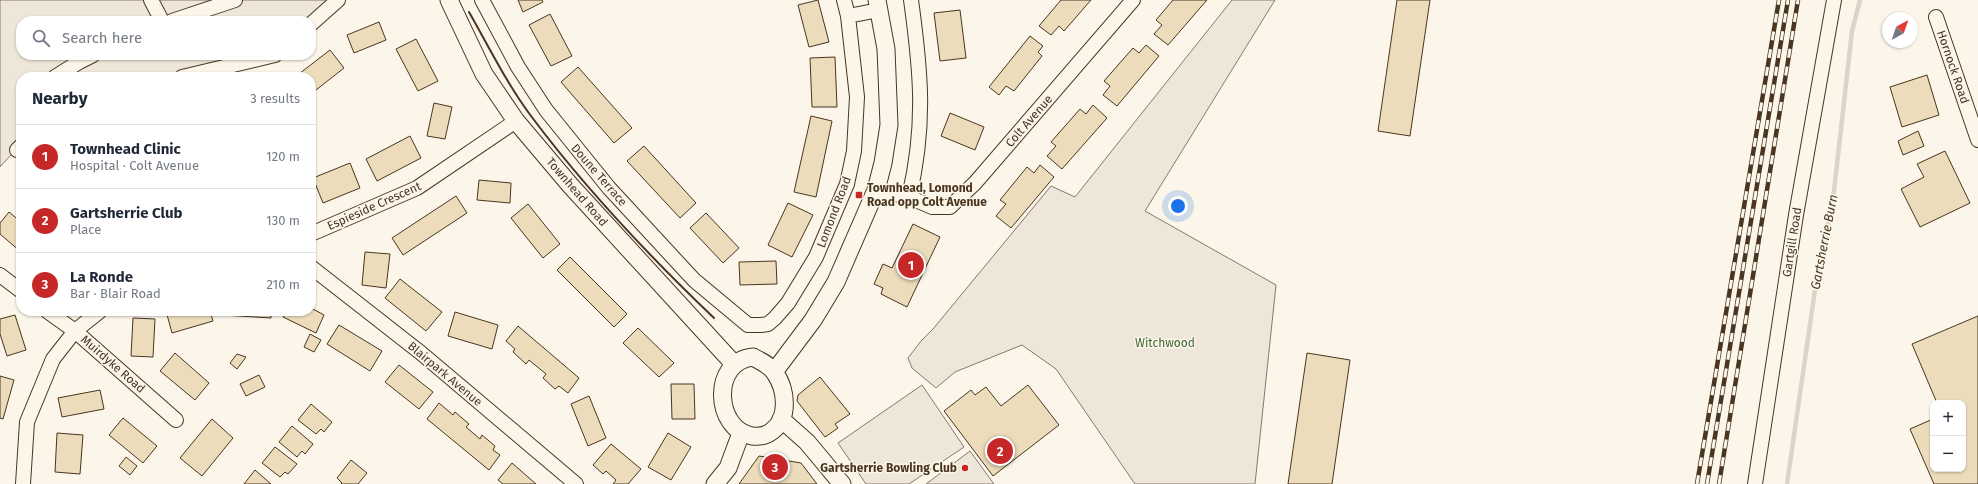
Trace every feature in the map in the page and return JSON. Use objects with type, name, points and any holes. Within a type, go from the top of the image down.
[{"type":"street","points":[[151,0],[159,16]]},
{"type":"street","points":[[187,16],[235,0]]},
{"type":"street","points":[[316,20],[338,0]]},
{"type":"street","name":"Doune Terrace","points":[[482,0],[518,67],[559,128],[609,188],[694,280],[748,325]]},
{"type":"street","name":"Lomond Road","points":[[748,325],[768,324],[788,303],[816,257],[847,184],[854,151],[857,97],[848,16],[844,0]]},
{"type":"street","points":[[876,190],[909,196],[920,139],[920,66],[911,0]]},
{"type":"street","name":"Colt Avenue","points":[[909,196],[932,207],[950,207],[976,183],[1133,0]]},
{"type":"street","name":"Gartgill Road","points":[[1755,484],[1796,215],[1834,0]]},
{"type":"street","name":"Townhead Road","points":[[451,1],[469,45],[484,74],[516,121],[570,185],[734,364]]},
{"type":"street","points":[[774,372],[813,320],[836,282],[876,190],[883,163],[889,126],[886,49],[878,5],[848,16]]},
{"type":"street","name":"Hornock Road","points":[[1936,17],[1978,140]]},
{"type":"street","points":[[63,72],[83,60]]},
{"type":"street","points":[[203,72],[254,60]]},
{"type":"street","name":"Espieside Crescent","points":[[316,232],[417,188],[516,121]]},
{"type":"street","name":"Blairpark Avenue","points":[[316,271],[421,353],[576,484]]},
{"type":"street","points":[[0,275],[16,287]]},
{"type":"street","name":"Muirdyke Road","points":[[54,316],[75,332],[176,420]]},
{"type":"street","points":[[23,484],[27,422],[53,359],[75,332],[94,316]]},
{"type":"street","points":[[753,357],[763,362],[774,372],[783,391],[785,402],[781,419],[778,426],[765,436],[759,437],[741,433],[726,415],[723,405],[723,385],[727,373],[734,364],[744,358],[753,357]]},
{"type":"street","points":[[781,419],[807,442],[842,484]]},
{"type":"street","points":[[715,484],[728,468],[741,433]]},
{"type":"green space","points":[[0,0],[334,0],[315,16],[16,16],[16,60],[231,60],[188,72],[16,72],[16,149],[0,167]]},
{"type":"green space","name":"Witchwood","points":[[1232,0],[1275,0],[1145,211],[1276,285],[1255,484],[1135,484],[1056,369],[1022,345],[955,372],[936,388],[912,368],[908,358],[1051,186],[1075,197]]},
{"type":"green space","points":[[922,385],[964,447],[909,484],[866,484],[838,443]]},
{"type":"green space","name":"Gartsherrie Bowling Club","points":[[970,451],[994,484],[926,484]]},
{"type":"building","points":[[518,0],[542,0],[543,2],[523,12]]},
{"type":"building","points":[[818,0],[829,42],[809,47],[798,5]]},
{"type":"building","points":[[1061,0],[1091,0],[1064,31],[1059,26],[1051,35],[1039,26]]},
{"type":"building","points":[[1173,0],[1207,0],[1168,45],[1154,34],[1162,25],[1156,20]]},
{"type":"building","points":[[1397,0],[1430,0],[1410,136],[1378,131]]},
{"type":"building","points":[[960,10],[966,58],[940,61],[934,13]]},
{"type":"building","points":[[550,14],[572,56],[551,66],[529,25]]},
{"type":"building","points":[[379,22],[386,40],[354,53],[347,35]]},
{"type":"building","points":[[1030,36],[1043,46],[1038,52],[1042,56],[1014,91],[1006,86],[999,95],[989,87]]},
{"type":"building","points":[[416,39],[438,81],[418,91],[396,49]]},
{"type":"building","points":[[1146,45],[1159,56],[1117,106],[1103,95],[1110,86],[1104,81],[1133,48],[1139,53]]},
{"type":"building","points":[[330,50],[344,68],[316,90],[316,72],[301,72]]},
{"type":"building","points":[[835,57],[837,107],[812,107],[810,58]]},
{"type":"building","points":[[578,67],[632,128],[614,143],[561,82]]},
{"type":"building","points":[[1927,75],[1939,115],[1902,127],[1890,87]]},
{"type":"building","points":[[434,103],[452,107],[445,139],[427,136]]},
{"type":"building","points":[[1093,105],[1107,118],[1062,169],[1047,156],[1056,146],[1051,142],[1080,109],[1086,114]]},
{"type":"building","points":[[950,113],[984,127],[975,150],[941,136]]},
{"type":"building","points":[[811,116],[832,121],[816,197],[794,192]]},
{"type":"building","points":[[1918,131],[1924,146],[1903,155],[1898,141]]},
{"type":"building","points":[[410,136],[421,158],[377,181],[366,159]]},
{"type":"building","points":[[644,146],[696,203],[680,218],[627,161]]},
{"type":"building","points":[[1945,151],[1970,203],[1920,227],[1901,189],[1924,177],[1917,164]]},
{"type":"building","points":[[350,163],[360,188],[323,203],[316,186],[316,177]]},
{"type":"building","points":[[1040,165],[1054,177],[1011,228],[996,216],[1006,204],[1000,200],[1027,167],[1034,173]]},
{"type":"building","points":[[479,180],[511,183],[510,203],[477,200]]},
{"type":"building","points":[[456,196],[467,213],[403,255],[392,238]]},
{"type":"building","points":[[788,203],[813,215],[792,257],[768,245]]},
{"type":"building","points":[[528,204],[560,244],[543,258],[511,218]]},
{"type":"building","points":[[9,212],[16,218],[16,248],[0,234],[0,223]]},
{"type":"building","points":[[706,213],[739,248],[723,263],[690,228]]},
{"type":"building","points":[[913,224],[940,237],[907,307],[881,294],[883,288],[874,284],[883,264],[892,268]]},
{"type":"building","points":[[365,252],[390,254],[386,288],[362,285]]},
{"type":"building","points":[[570,257],[627,314],[614,327],[557,270]]},
{"type":"building","points":[[776,261],[777,284],[740,285],[739,262]]},
{"type":"building","points":[[400,279],[442,312],[426,331],[385,298]]},
{"type":"building","points":[[316,311],[324,315],[316,333],[283,317],[316,316]]},
{"type":"building","points":[[455,312],[498,325],[492,349],[448,336]]},
{"type":"building","points":[[15,315],[26,350],[7,356],[0,334],[0,319]]},
{"type":"building","points":[[167,316],[212,316],[213,321],[172,333]]},
{"type":"building","points":[[239,316],[271,316],[271,318]]},
{"type":"building","points":[[1978,316],[1978,484],[1934,484],[1910,429],[1930,420],[1930,472],[1966,472],[1966,400],[1936,400],[1912,344]]},
{"type":"building","points":[[133,318],[155,319],[153,357],[131,356]]},
{"type":"building","points":[[339,325],[382,351],[370,371],[327,344]]},
{"type":"building","points":[[518,326],[579,378],[568,393],[559,386],[555,389],[543,378],[546,374],[529,360],[526,364],[513,352],[515,349],[506,341]]},
{"type":"building","points":[[638,328],[674,363],[659,377],[623,343]]},
{"type":"building","points":[[310,334],[321,340],[314,352],[304,347]]},
{"type":"building","points":[[175,353],[209,383],[195,400],[160,371]]},
{"type":"building","points":[[1307,353],[1350,360],[1332,484],[1288,484]]},
{"type":"building","points":[[237,354],[246,357],[237,369],[230,363]]},
{"type":"building","points":[[399,365],[433,392],[419,409],[385,382]]},
{"type":"building","points":[[259,375],[265,387],[246,396],[240,384]]},
{"type":"building","points":[[0,376],[14,380],[3,419],[0,418]]},
{"type":"building","points":[[820,377],[850,414],[835,424],[838,428],[825,437],[797,401],[798,395]]},
{"type":"building","points":[[671,384],[694,384],[695,419],[672,419]]},
{"type":"building","points":[[1028,385],[1059,425],[993,476],[944,411],[971,390],[975,395],[986,387],[1001,406]]},
{"type":"building","points":[[100,390],[104,409],[62,417],[58,398]]},
{"type":"building","points":[[589,396],[606,438],[588,446],[571,404]]},
{"type":"building","points":[[439,403],[453,415],[455,412],[469,424],[466,427],[480,439],[482,435],[495,446],[493,450],[500,455],[489,470],[427,419]]},
{"type":"building","points":[[311,404],[332,422],[324,432],[321,429],[316,434],[298,420]]},
{"type":"building","points":[[123,418],[157,446],[143,463],[109,435]]},
{"type":"building","points":[[212,419],[233,438],[202,476],[180,458]]},
{"type":"building","points":[[292,426],[313,444],[305,454],[302,451],[297,457],[279,442]]},
{"type":"building","points":[[57,433],[83,435],[80,474],[55,472]]},
{"type":"building","points":[[668,433],[691,447],[671,480],[648,467]]},
{"type":"building","points":[[611,444],[641,469],[628,484],[613,484],[616,480],[606,471],[603,474],[593,465]]},
{"type":"building","points":[[275,447],[297,464],[288,474],[285,472],[280,477],[262,463]]},
{"type":"building","points":[[759,456],[801,463],[817,484],[739,484]]},
{"type":"building","points":[[126,457],[137,466],[130,475],[119,466]]},
{"type":"building","points":[[351,460],[367,473],[358,484],[341,484],[342,483],[337,478]]},
{"type":"building","points":[[512,463],[536,484],[503,484],[498,480]]},
{"type":"building","points":[[255,470],[271,484],[244,484]]},
{"type":"waterway","name":"Gartsherrie Burn","points":[[1787,484],[1817,276],[1833,200],[1852,31],[1860,0]]},
{"type":"railway","points":[[1697,484],[1779,0]]},
{"type":"railway","points":[[1707,484],[1788,0]]},
{"type":"railway","points":[[1719,484],[1798,0]]},
{"type":"wall","points":[[469,12],[498,65],[522,104],[552,143],[618,221],[714,318]]},
{"type":"place","name":"Townhead, Lomond Road opp Colt Avenue","points":[[859,195]]},
{"type":"place","name":"Townhead Clinic","points":[[911,265]]},
{"type":"place","name":"Gartsherrie Club","points":[[1000,451]]},
{"type":"place","name":"La Ronde","points":[[775,467]]},
{"type":"place","name":"Gartsherrie Bowling Club","points":[[965,468]]}]
